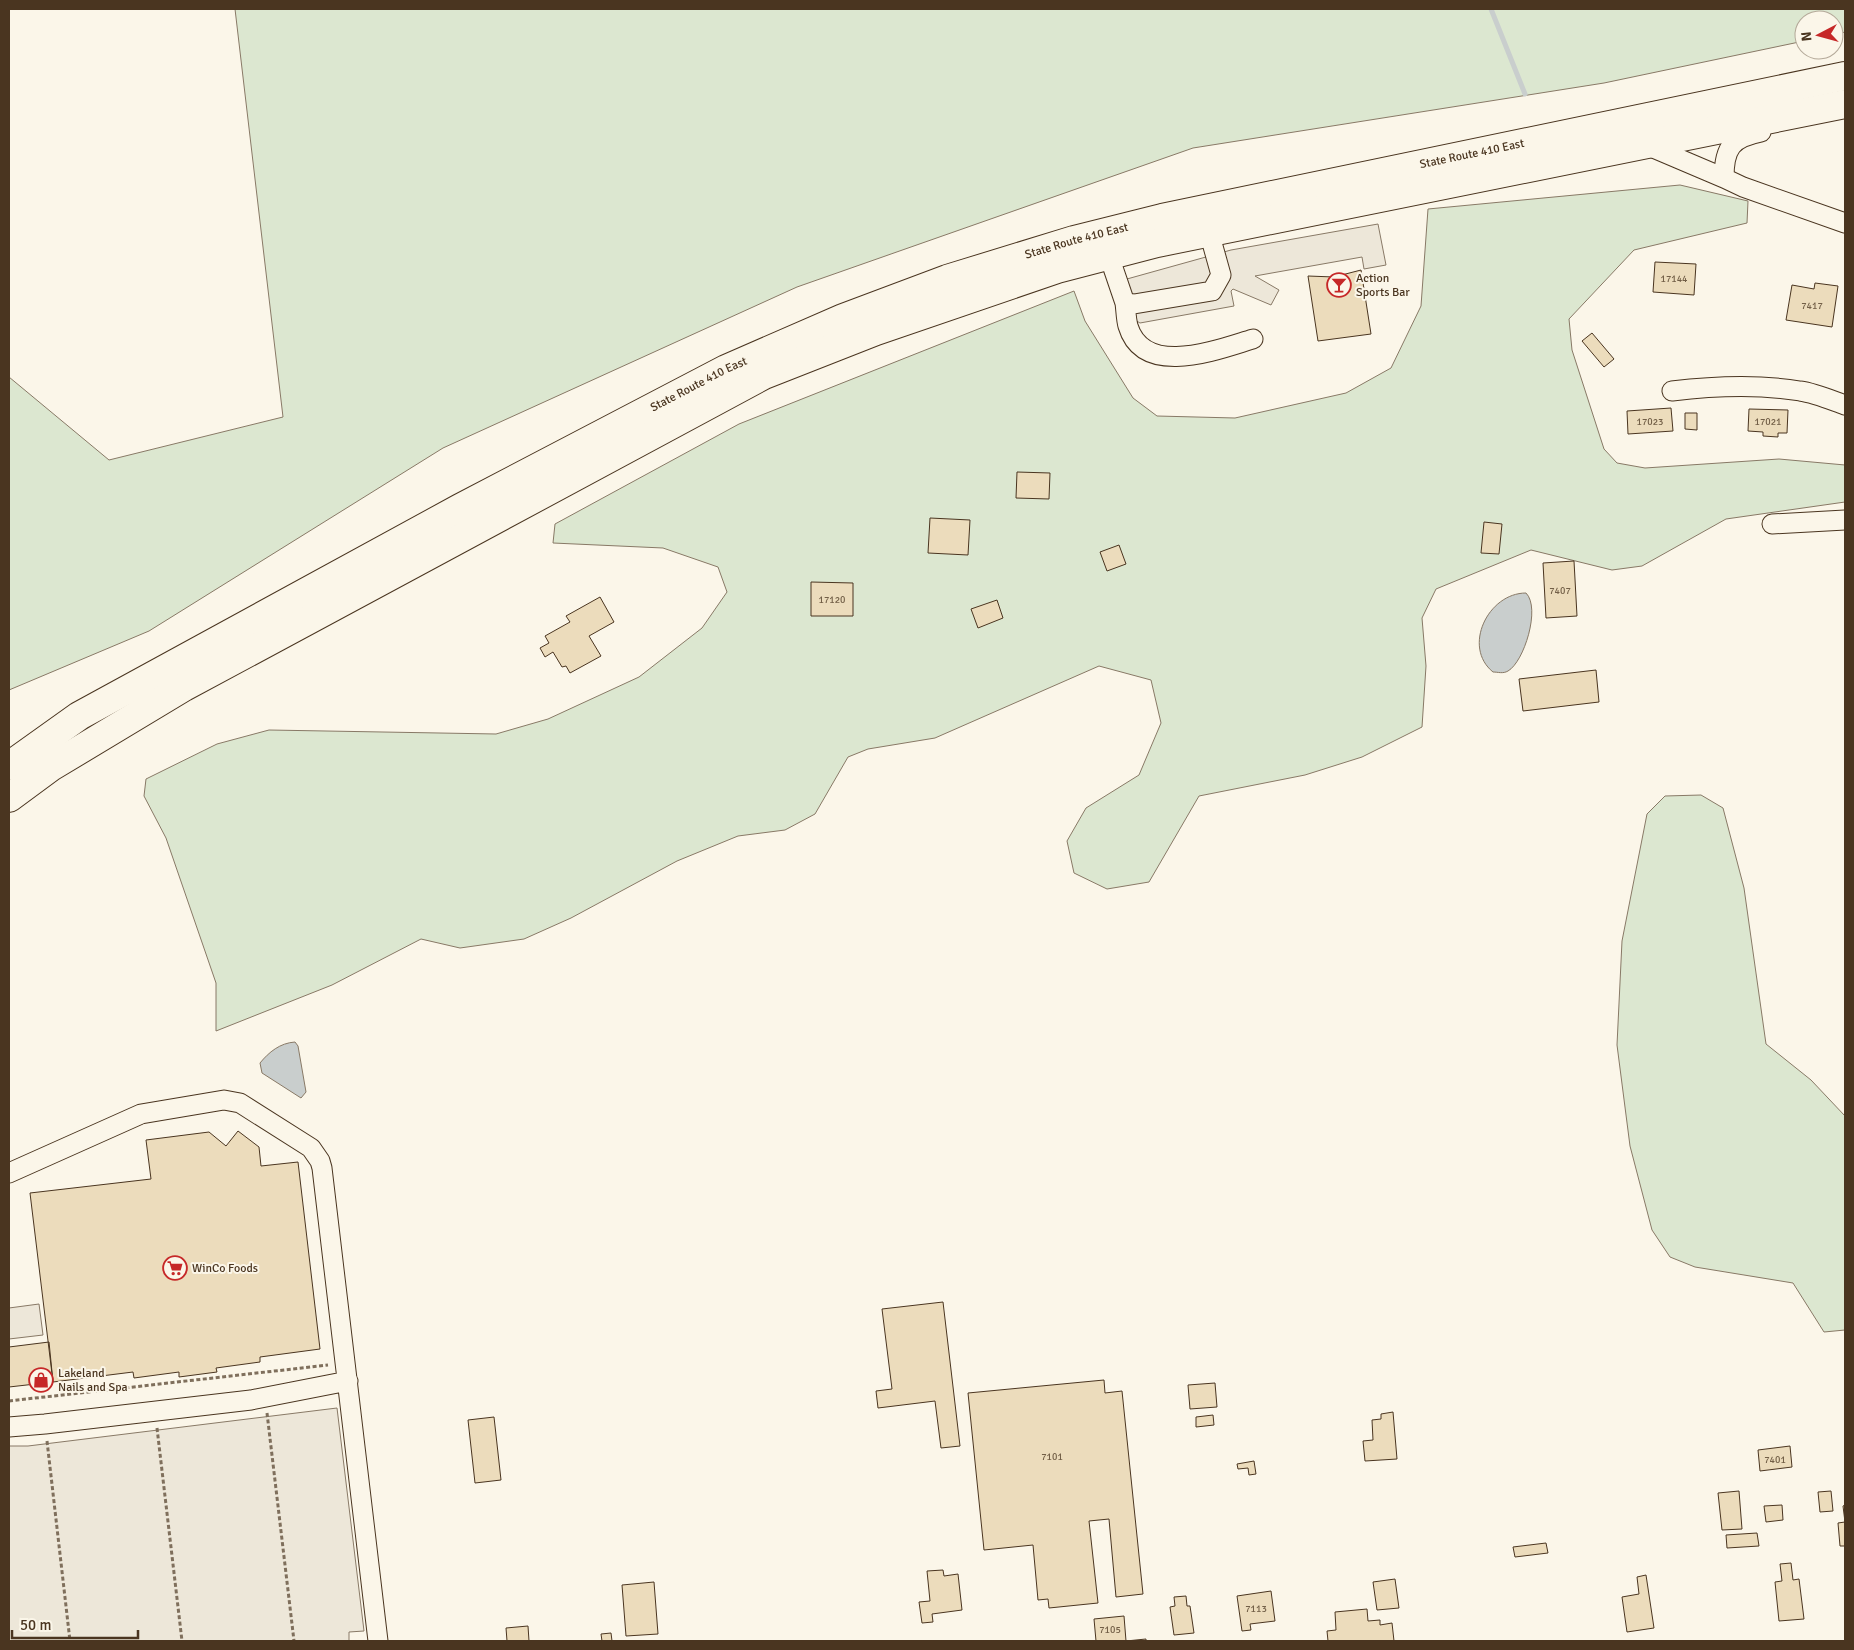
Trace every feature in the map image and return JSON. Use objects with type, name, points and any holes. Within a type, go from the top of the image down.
[{"type":"highway","name":"State Route 410 East","points":[[9,766],[79,716],[361,563],[726,369],[843,318],[990,265],[1074,240],[1162,218],[1845,76]]},
{"type":"highway","name":"State Route 410 East","points":[[248,654],[764,375],[885,328],[1057,270],[1209,232],[1836,105]]},
{"type":"highway","points":[[9,798],[51,767],[113,728],[184,687],[248,654]]},
{"type":"highway","points":[[9,816],[110,744],[199,690],[248,654]]},
{"type":"street","points":[[1724,178],[1725,157],[1729,148],[1742,136],[1797,124],[1836,105]]},
{"type":"street","points":[[1644,144],[1743,187],[1845,223]]},
{"type":"street","points":[[1125,303],[1134,304],[1212,291],[1221,275],[1209,232]]},
{"type":"street","points":[[1109,256],[1125,303],[1130,333],[1140,344],[1158,354],[1180,357],[1196,356],[1253,339]]},
{"type":"street","points":[[1672,391],[1710,386],[1768,387],[1802,391],[1845,404]]},
{"type":"street","points":[[1772,524],[1845,520]]},
{"type":"street","points":[[9,1173],[140,1114],[224,1100],[240,1104],[311,1148],[320,1162],[378,1641]]},
{"type":"street","points":[[9,1426],[45,1424],[251,1400],[348,1381]]},
{"type":"path","points":[[9,1401],[328,1365]]},
{"type":"path","points":[[245,1374],[255,1414],[267,1413],[294,1641]]},
{"type":"path","points":[[150,1385],[182,1641]]},
{"type":"path","points":[[42,1397],[70,1641]]},
{"type":"green space","points":[[235,9],[1845,9],[1844,32],[1844,10],[1794,10],[1794,43],[1604,83],[1193,148],[797,287],[443,448],[149,631],[9,690],[9,377],[109,460],[283,417]]},
{"type":"green space","points":[[1680,185],[1748,201],[1747,223],[1634,250],[1569,319],[1572,350],[1604,449],[1617,463],[1645,468],[1779,459],[1845,465],[1845,502],[1726,519],[1642,566],[1612,570],[1531,550],[1436,589],[1422,618],[1426,666],[1422,727],[1362,757],[1305,775],[1199,796],[1149,882],[1107,889],[1074,873],[1067,841],[1086,808],[1139,775],[1161,723],[1151,680],[1099,666],[935,738],[868,749],[848,757],[815,814],[785,830],[738,836],[677,861],[571,918],[524,939],[460,948],[421,939],[332,985],[216,1031],[216,983],[166,838],[144,796],[146,779],[217,744],[269,730],[496,734],[548,719],[639,677],[702,628],[727,592],[718,567],[663,548],[553,543],[555,524],[739,424],[1074,291],[1085,321],[1133,398],[1157,416],[1235,418],[1346,393],[1391,368],[1421,306],[1428,209]]},
{"type":"green space","points":[[1701,795],[1723,808],[1744,888],[1766,1044],[1811,1080],[1845,1116],[1845,1330],[1824,1332],[1793,1283],[1695,1267],[1670,1257],[1652,1230],[1630,1146],[1617,1045],[1622,941],[1647,814],[1665,796]]},
{"type":"shaded area","points":[[1378,224],[1386,265],[1364,269],[1362,257],[1255,276],[1279,290],[1271,305],[1233,289],[1231,291],[1234,306],[1140,323],[1125,314],[1109,284],[1231,250]]},
{"type":"shaded area","points":[[1526,593],[1532,610],[1529,634],[1525,646],[1514,666],[1508,671],[1502,673],[1493,672],[1484,661],[1480,649],[1480,636],[1484,623],[1491,611],[1500,602],[1512,595]]},
{"type":"shaded area","points":[[295,1042],[298,1046],[306,1092],[301,1098],[262,1073],[260,1063],[275,1049],[284,1044]]},
{"type":"shaded area","points":[[39,1304],[43,1335],[9,1339],[9,1308]]},
{"type":"shaded area","points":[[337,1408],[364,1631],[349,1632],[349,1641],[9,1641],[9,1446],[28,1446]]},
{"type":"building","points":[[1655,262],[1696,264],[1694,295],[1653,292]]},
{"type":"building","points":[[1361,270],[1371,334],[1318,341],[1308,276],[1334,277]]},
{"type":"building","points":[[1815,283],[1838,286],[1832,327],[1786,320],[1792,285],[1814,289]]},
{"type":"building","points":[[1592,333],[1614,359],[1604,367],[1582,341]]},
{"type":"building","points":[[1671,408],[1673,431],[1628,434],[1627,411]]},
{"type":"building","points":[[1749,409],[1788,410],[1787,433],[1778,433],[1778,437],[1763,436],[1763,432],[1748,431]]},
{"type":"building","points":[[1685,413],[1697,413],[1697,430],[1685,429]]},
{"type":"building","points":[[1017,472],[1050,473],[1049,499],[1016,498]]},
{"type":"building","points":[[930,518],[970,520],[968,555],[928,553]]},
{"type":"building","points":[[1484,522],[1502,524],[1499,554],[1481,553]]},
{"type":"building","points":[[1119,545],[1126,564],[1107,571],[1100,552]]},
{"type":"building","points":[[1574,561],[1577,616],[1546,618],[1543,563]]},
{"type":"building","points":[[811,582],[853,583],[853,616],[811,616]]},
{"type":"building","points":[[600,597],[614,622],[589,636],[601,656],[570,673],[566,666],[562,667],[553,652],[545,657],[540,648],[549,643],[545,636],[570,622],[566,616]]},
{"type":"building","points":[[997,600],[1003,618],[978,628],[971,609]]},
{"type":"building","points":[[1596,670],[1599,702],[1523,711],[1519,679]]},
{"type":"building","name":"WinCo Foods","points":[[238,1131],[259,1147],[261,1166],[298,1162],[320,1349],[260,1357],[260,1362],[216,1368],[217,1372],[179,1377],[179,1372],[134,1378],[133,1372],[53,1382],[30,1193],[151,1179],[146,1140],[209,1132],[226,1146]]},
{"type":"building","points":[[943,1302],[960,1446],[941,1448],[935,1401],[878,1408],[876,1391],[892,1389],[882,1309]]},
{"type":"building","points":[[49,1342],[53,1382],[9,1387],[9,1347]]},
{"type":"building","points":[[1104,1380],[1105,1393],[1122,1391],[1143,1594],[1116,1597],[1109,1519],[1089,1521],[1098,1603],[1049,1608],[1048,1599],[1038,1600],[1033,1545],[984,1550],[968,1393]]},
{"type":"building","points":[[1215,1383],[1217,1407],[1190,1409],[1188,1385]]},
{"type":"building","points":[[1393,1412],[1397,1459],[1365,1461],[1363,1441],[1373,1440],[1372,1420],[1381,1419],[1381,1414]]},
{"type":"building","points":[[1213,1415],[1214,1425],[1196,1427],[1196,1417]]},
{"type":"building","points":[[494,1417],[501,1480],[475,1483],[468,1420]]},
{"type":"building","points":[[1790,1446],[1792,1467],[1760,1471],[1758,1450]]},
{"type":"building","points":[[1254,1461],[1256,1474],[1249,1475],[1248,1468],[1238,1469],[1237,1464]]},
{"type":"building","points":[[1739,1491],[1742,1529],[1722,1530],[1718,1493]]},
{"type":"building","points":[[1831,1491],[1833,1511],[1820,1512],[1818,1492]]},
{"type":"building","points":[[1782,1505],[1783,1520],[1766,1522],[1764,1506]]},
{"type":"building","points":[[1845,1505],[1845,1522],[1843,1506]]},
{"type":"building","points":[[1845,1522],[1845,1546],[1840,1546],[1838,1523]]},
{"type":"building","points":[[1757,1533],[1759,1546],[1727,1548],[1726,1535]]},
{"type":"building","points":[[1546,1543],[1548,1553],[1515,1557],[1513,1547]]},
{"type":"building","points":[[1791,1563],[1793,1580],[1799,1579],[1804,1619],[1779,1621],[1775,1582],[1782,1581],[1780,1564]]},
{"type":"building","points":[[943,1570],[944,1576],[958,1574],[962,1610],[932,1614],[933,1622],[922,1623],[919,1602],[930,1601],[927,1571]]},
{"type":"building","points":[[1646,1575],[1654,1628],[1627,1632],[1622,1597],[1639,1594],[1637,1577]]},
{"type":"building","points":[[1395,1579],[1399,1608],[1377,1610],[1373,1582]]},
{"type":"building","points":[[654,1582],[658,1634],[626,1636],[622,1585]]},
{"type":"building","points":[[1271,1591],[1275,1621],[1250,1624],[1251,1630],[1242,1631],[1237,1596]]},
{"type":"building","points":[[1186,1596],[1187,1606],[1190,1606],[1194,1633],[1174,1635],[1170,1607],[1175,1606],[1174,1597]]},
{"type":"building","points":[[1367,1609],[1368,1621],[1380,1620],[1380,1625],[1392,1623],[1394,1641],[1328,1641],[1327,1631],[1336,1630],[1335,1612]]},
{"type":"building","points":[[1124,1616],[1126,1641],[1096,1641],[1094,1619]]},
{"type":"building","points":[[528,1626],[529,1641],[507,1641],[506,1628]]},
{"type":"building","points":[[611,1633],[612,1641],[602,1641],[601,1634]]},
{"type":"building","points":[[1146,1639],[1146,1641],[1126,1641]]},
{"type":"waterway","points":[[1491,9],[1525,94]]},
{"type":"place","name":"Action Sports Bar","points":[[1339,285]]},
{"type":"place","name":"WinCo Foods","points":[[175,1268]]},
{"type":"place","name":"Lakeland Nails and Spa","points":[[41,1380]]}]
